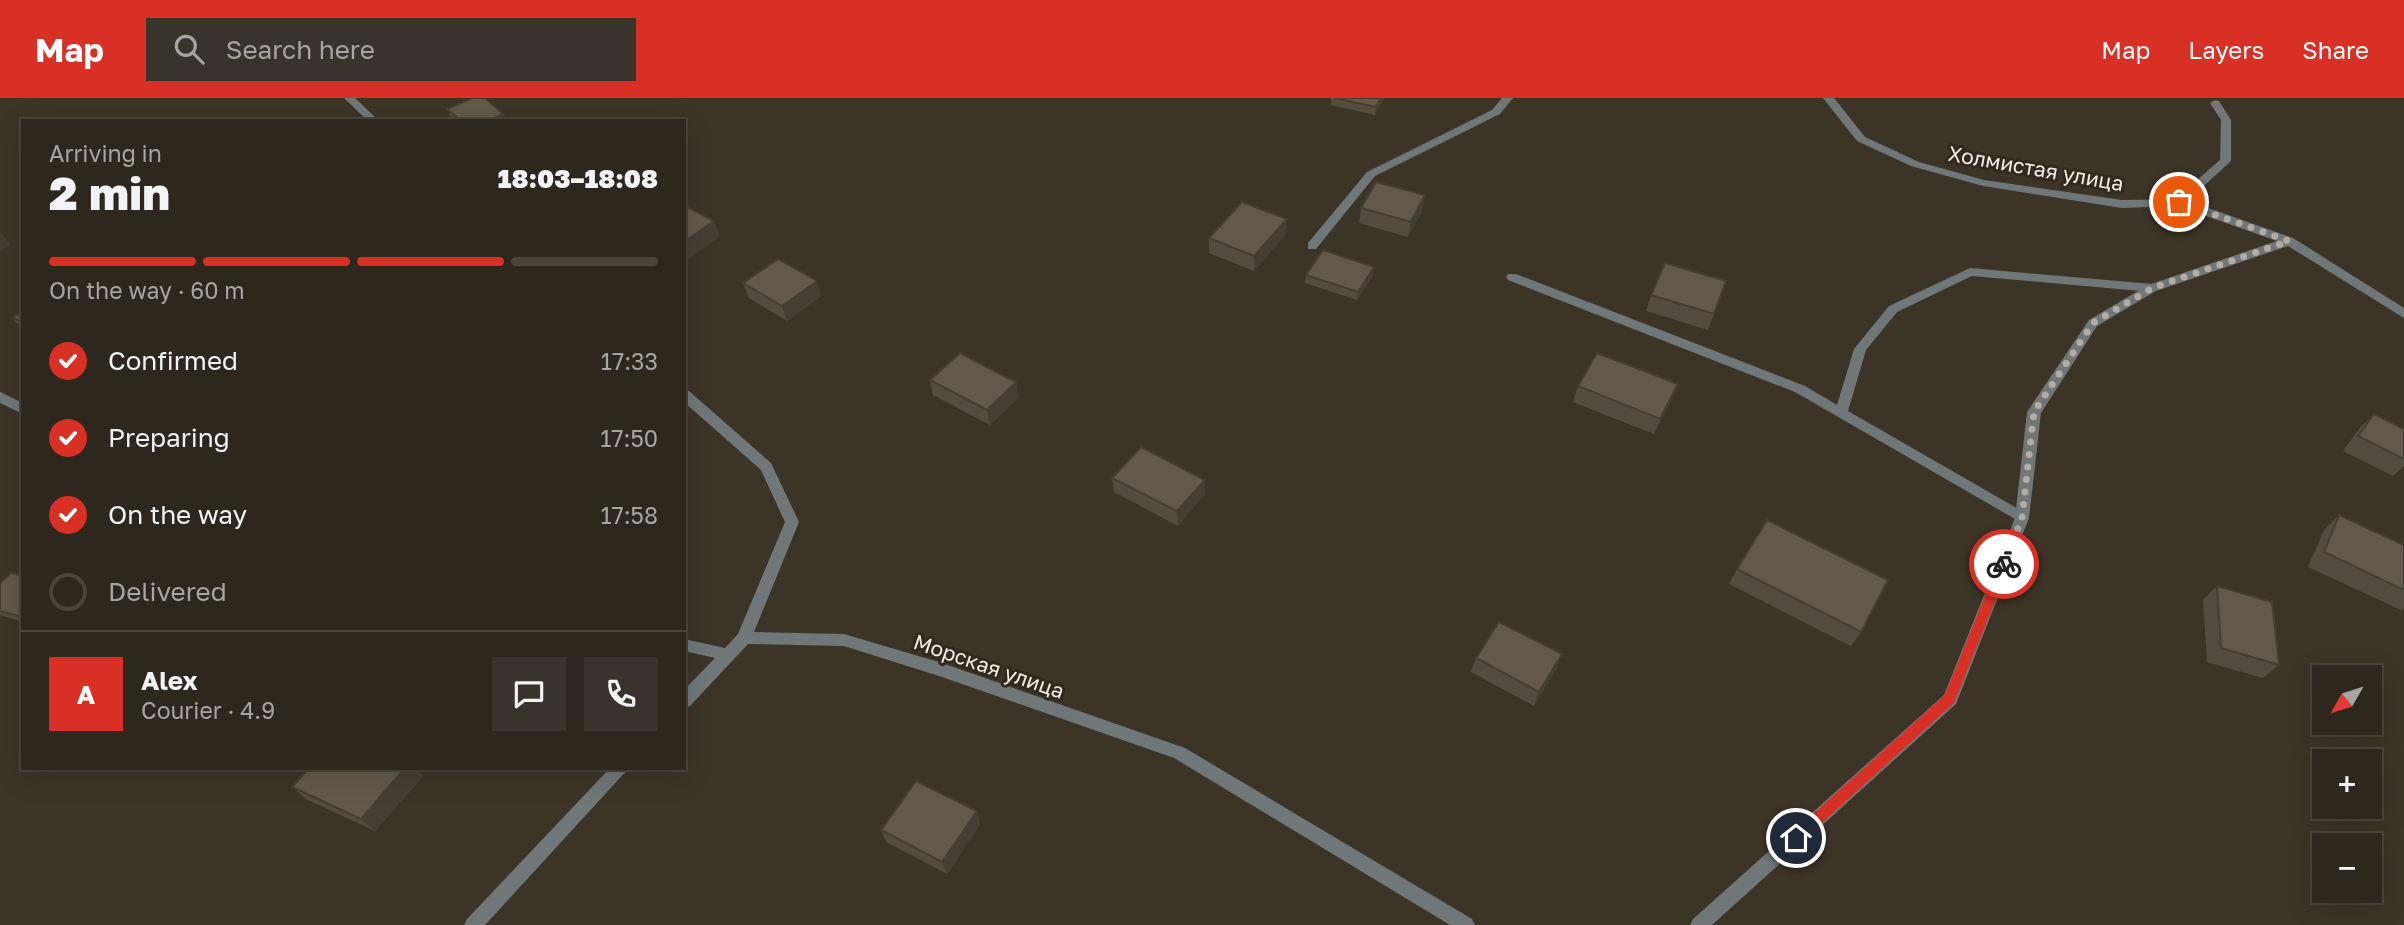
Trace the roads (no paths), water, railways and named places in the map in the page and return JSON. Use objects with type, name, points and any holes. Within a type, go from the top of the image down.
[{"type":"street","points":[[349,98],[372,119]]},
{"type":"street","points":[[1312,246],[1371,174],[1496,112],[1508,98]]},
{"type":"street","name":"Холмистая улица","points":[[1828,98],[1861,139],[1915,164],[1983,183],[2122,204],[2179,202],[2289,241],[2404,314]]},
{"type":"street","points":[[2179,202],[2225,161],[2226,120],[2215,103]]},
{"type":"street","points":[[1699,925],[1950,699],[2022,518],[2034,412],[2093,323],[2152,288],[2289,241]]},
{"type":"street","points":[[1840,414],[1860,349],[1893,309],[1970,272],[2152,288]]},
{"type":"street","points":[[1512,277],[1800,389],[2022,518]]},
{"type":"street","points":[[686,396],[766,467],[792,522],[744,638],[686,699]]},
{"type":"street","points":[[0,397],[21,408]]},
{"type":"street","name":"Морская улица","points":[[744,638],[844,640],[942,670],[1179,753],[1466,925]]},
{"type":"street","points":[[686,645],[728,655]]},
{"type":"street","points":[[473,925],[619,770]]}]
